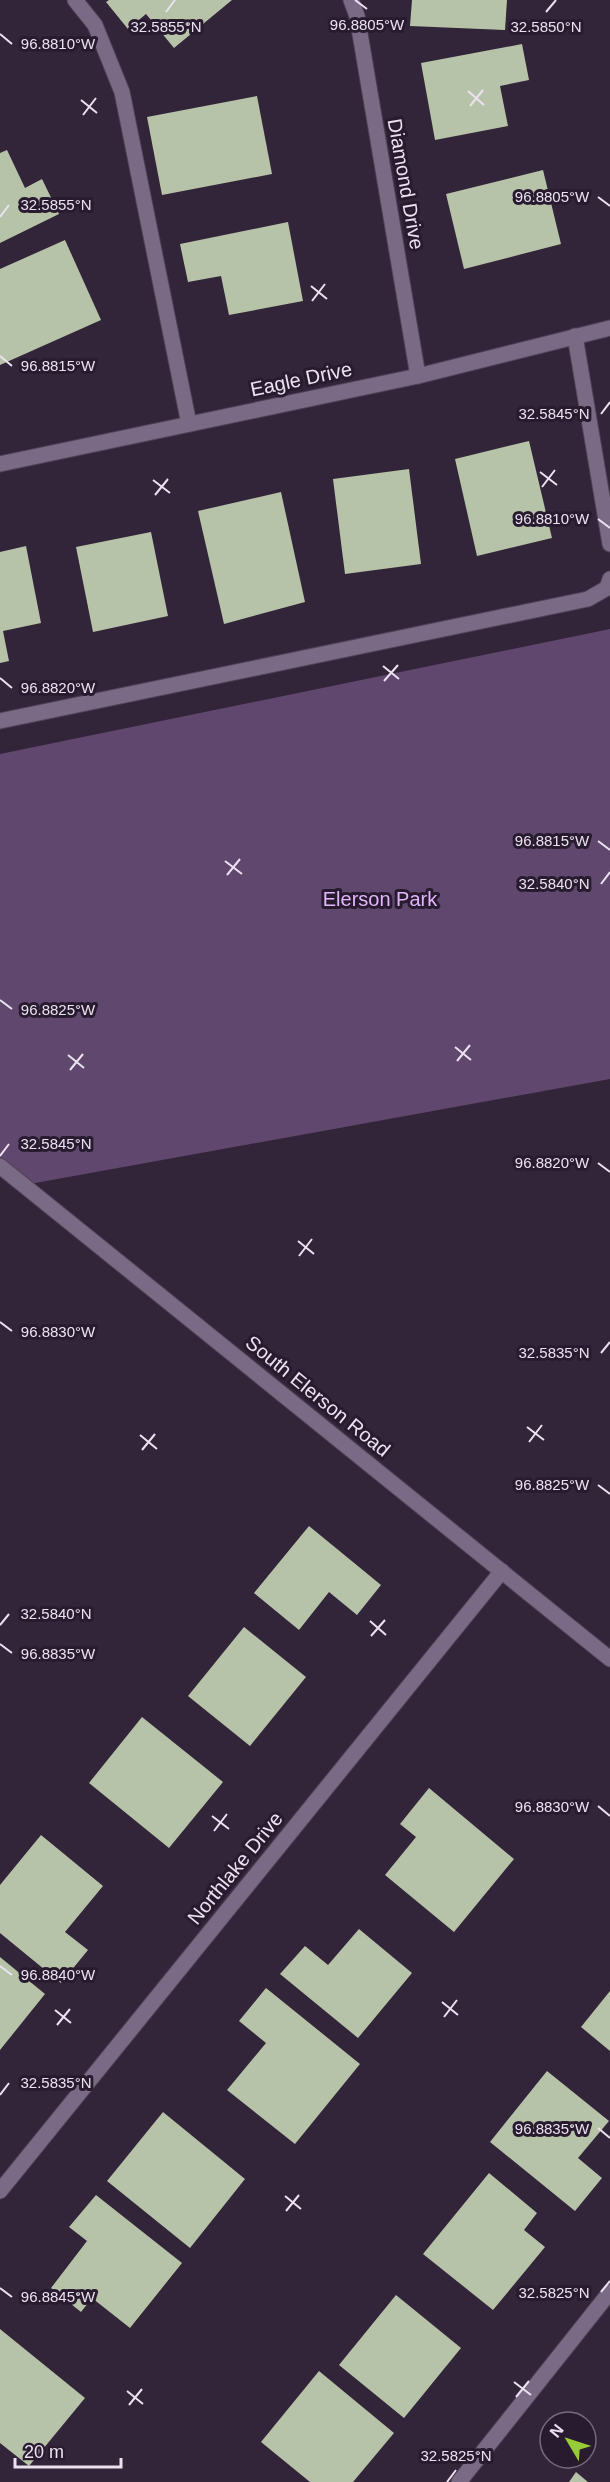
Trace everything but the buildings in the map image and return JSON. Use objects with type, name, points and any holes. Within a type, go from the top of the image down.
[{"type":"street","points":[[75,0],[95,25],[122,92],[189,424]]},
{"type":"street","name":"Diamond Drive","points":[[351,0],[357,16],[418,376]]},
{"type":"street","name":"Eagle Drive","points":[[0,464],[418,376],[610,328]]},
{"type":"street","points":[[575,336],[610,544]]},
{"type":"street","points":[[0,721],[588,599],[607,588],[610,579]]},
{"type":"street","name":"South Elerson Road","points":[[0,1166],[610,1659]]},
{"type":"street","name":"Northlake Drive","points":[[0,2191],[502,1571]]},
{"type":"street","points":[[459,2482],[610,2292]]},
{"type":"green space","name":"Elerson Park","points":[[610,629],[610,1079],[24,1185],[0,1164],[0,754]]}]
